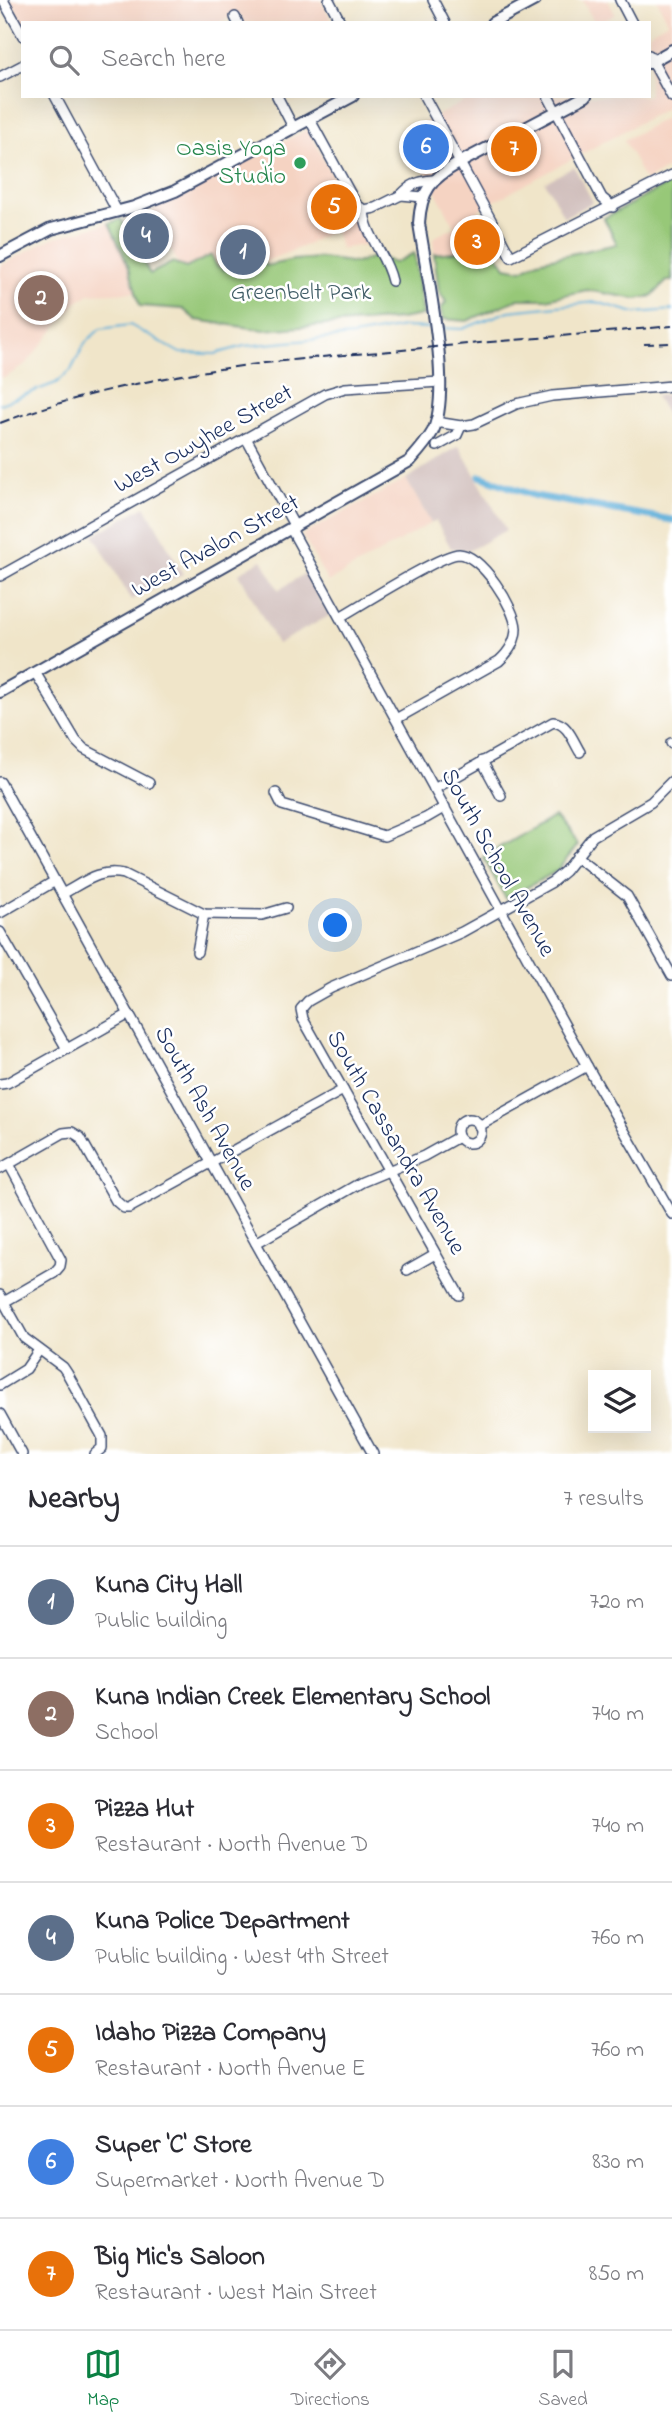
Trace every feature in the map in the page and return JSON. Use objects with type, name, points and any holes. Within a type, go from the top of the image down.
[{"type":"main road","points":[[506,20],[536,0]]},
{"type":"main road","points":[[651,60],[672,50]]},
{"type":"main road","points":[[0,256],[51,229],[117,211],[175,191],[349,98]]},
{"type":"main road","points":[[436,422],[442,398],[419,223],[423,197],[433,180],[458,163],[582,98]]},
{"type":"main road","name":"West Avalon Street","points":[[0,692],[410,461],[423,446],[436,422]]},
{"type":"street","points":[[3,0],[21,32]]},
{"type":"street","points":[[329,0],[340,21]]},
{"type":"street","points":[[433,0],[444,21]]},
{"type":"street","points":[[620,0],[631,21]]},
{"type":"street","points":[[651,62],[672,97]]},
{"type":"street","points":[[0,78],[21,66]]},
{"type":"street","points":[[56,98],[117,211]]},
{"type":"street","points":[[278,98],[294,129]]},
{"type":"street","points":[[425,98],[511,257],[672,176]]},
{"type":"street","points":[[549,98],[601,198],[613,207]]},
{"type":"street","points":[[310,120],[356,204],[364,210],[375,208],[420,181],[433,180]]},
{"type":"street","points":[[401,194],[423,197]]},
{"type":"street","points":[[364,210],[365,220],[389,266],[392,281]]},
{"type":"street","name":"West Owyhee Street","points":[[0,576],[325,394],[345,388],[440,382]]},
{"type":"street","points":[[436,422],[461,426],[474,424],[516,404],[534,399],[672,386]]},
{"type":"street","points":[[438,446],[457,435],[461,426]]},
{"type":"street","name":"South School Avenue","points":[[246,438],[340,617],[587,1066],[668,1196],[672,1214]]},
{"type":"street","points":[[340,617],[453,555],[469,556],[485,567],[490,575],[515,622],[513,645],[499,661],[396,719]]},
{"type":"street","points":[[35,673],[76,741],[84,749],[149,783]]},
{"type":"street","points":[[435,789],[553,722],[559,722],[566,728],[580,752]]},
{"type":"street","points":[[482,761],[501,796]]},
{"type":"street","points":[[502,910],[559,877],[593,836],[652,802],[672,781]]},
{"type":"street","name":"South Ash Avenue","points":[[0,782],[373,1454]]},
{"type":"street","points":[[276,793],[282,805],[287,808],[320,815],[384,836],[391,835],[444,807]]},
{"type":"street","points":[[576,856],[627,896],[672,976]]},
{"type":"street","points":[[62,894],[100,874],[113,871],[204,914],[262,915],[286,908]]},
{"type":"street","points":[[0,912],[55,881]]},
{"type":"street","name":"South Cassandra Avenue","points":[[459,1295],[303,1020],[300,1009],[308,1001],[331,988],[462,932],[502,910]]},
{"type":"street","points":[[197,952],[204,914]]},
{"type":"street","points":[[0,932],[67,1049]]},
{"type":"street","points":[[0,1084],[8,1083],[129,1014]]},
{"type":"street","points":[[479,1126],[587,1066]]},
{"type":"street","points":[[0,1169],[63,1133],[72,1132],[80,1137],[116,1201],[124,1208],[135,1207],[343,1090]]},
{"type":"street","points":[[472,1120],[479,1126],[480,1135],[474,1142],[466,1143],[458,1137],[457,1128],[463,1121],[472,1120]]},
{"type":"street","points":[[256,1243],[362,1182],[424,1156],[458,1137]]},
{"type":"street","points":[[9,1164],[59,1255],[60,1266],[54,1273],[2,1299],[21,1333],[67,1373],[102,1436],[104,1444],[95,1454]]},
{"type":"street","points":[[407,1270],[435,1254]]},
{"type":"street","points":[[0,1385],[26,1369],[40,1350]]},
{"type":"street","points":[[0,1414],[22,1454]]},
{"type":"shaded area","points":[[10,0],[321,0],[332,21],[243,21],[239,14],[222,21],[22,21]]},
{"type":"shaded area","points":[[582,0],[608,0],[615,14],[603,21],[594,21]]},
{"type":"shaded area","points":[[657,0],[672,0],[672,105],[478,210],[496,246],[434,254],[433,238],[455,227],[404,133],[470,98],[651,98],[651,32],[668,22]]},
{"type":"shaded area","points":[[671,115],[672,166],[645,181],[624,140]]},
{"type":"shaded area","points":[[308,129],[368,244],[341,249],[334,229],[304,246],[259,264],[235,265],[225,270],[217,266],[211,255],[185,268],[179,265],[151,211]]},
{"type":"shaded area","points":[[574,167],[593,202],[564,217],[545,182]]},
{"type":"shaded area","points":[[109,223],[129,267],[136,292],[89,294],[76,303],[27,363],[0,378],[0,266],[52,238]]},
{"type":"shaded area","points":[[672,394],[672,425],[655,396]]},
{"type":"shaded area","points":[[459,446],[506,530],[470,550],[451,548],[436,521],[431,523],[406,479]]},
{"type":"shaded area","points":[[406,479],[431,523],[328,582],[302,535]]},
{"type":"shaded area","points":[[145,506],[183,574],[131,600],[94,535]]},
{"type":"shaded area","points":[[262,560],[279,590],[305,573],[329,616],[277,644],[239,573]]},
{"type":"green space","name":"Greenbelt Park","points":[[672,182],[672,281],[667,281],[652,296],[636,299],[587,290],[546,299],[518,299],[467,321],[443,319],[441,309],[446,302],[439,291],[434,254],[493,248],[506,267],[522,270],[538,261],[617,244],[604,218]]},
{"type":"green space","name":"Greenbelt Park","points":[[121,219],[150,274],[173,262],[186,268],[211,255],[217,266],[225,270],[250,260],[252,263],[263,262],[266,266],[293,260],[322,258],[356,263],[376,256],[394,263],[414,253],[423,315],[264,330],[196,320],[183,309],[140,306],[129,267],[109,223]]},
{"type":"green space","points":[[554,816],[578,845],[557,871],[506,899],[483,857]]},
{"type":"waterway","points":[[440,328],[462,329],[509,311],[596,302],[635,313],[672,310]]},
{"type":"waterway","points":[[0,404],[56,383],[71,370],[85,343],[100,329],[130,325],[180,353],[215,354],[244,346],[353,336],[403,327],[431,328]]},
{"type":"waterway","points":[[480,476],[535,496],[672,520]]},
{"type":"railway","points":[[0,423],[97,393],[193,373],[341,355],[672,326]]},
{"type":"railway","points":[[644,344],[672,343]]},
{"type":"place","name":"Super 'C' Store","points":[[426,147]]},
{"type":"place","name":"Big Mic's Saloon","points":[[514,149]]},
{"type":"place","name":"Oasis Yoga Studio","points":[[300,163]]},
{"type":"place","name":"Idaho Pizza Company","points":[[334,207]]},
{"type":"place","name":"Kuna Police Department","points":[[146,236]]},
{"type":"place","name":"Pizza Hut","points":[[477,242]]},
{"type":"place","name":"Kuna City Hall","points":[[243,252]]},
{"type":"place","name":"Kuna Indian Creek Elementary School","points":[[41,298]]}]
